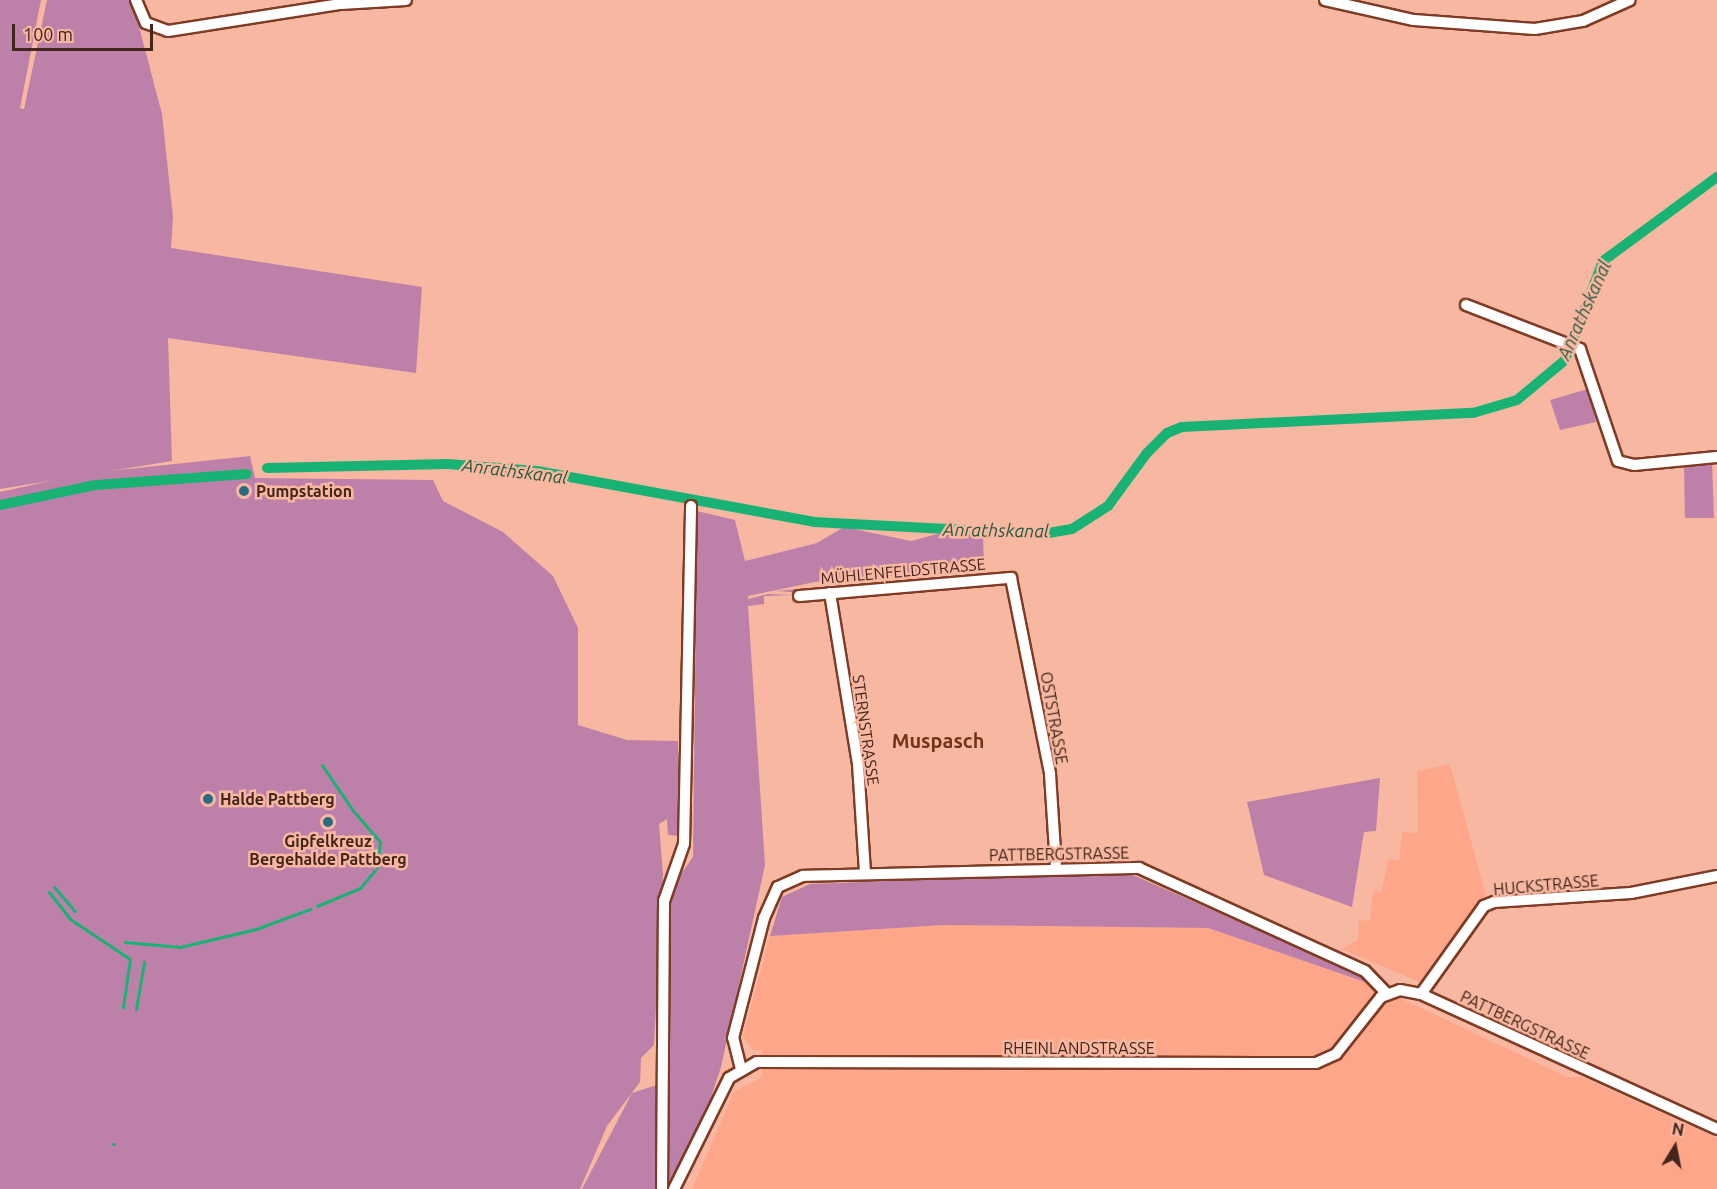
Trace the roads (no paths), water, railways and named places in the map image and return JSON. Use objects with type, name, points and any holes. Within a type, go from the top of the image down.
[{"type":"street","points":[[136,0],[146,23],[168,31],[341,4],[406,0]]},
{"type":"street","points":[[1325,0],[1414,20],[1534,29],[1582,21],[1630,0]]},
{"type":"street","points":[[1466,305],[1576,347],[1618,461],[1634,465],[1717,457]]},
{"type":"street","points":[[662,1189],[664,901],[684,844],[691,506]]},
{"type":"street","name":"MÜHLENFELDSTRASSE","points":[[798,596],[1011,578]]},
{"type":"street","name":"OSTSTRASSE","points":[[1011,578],[1050,774],[1056,867]]},
{"type":"street","name":"STERNSTRASSE","points":[[830,593],[858,764],[866,873]]},
{"type":"street","name":"PATTBERGSTRASSE","points":[[741,1069],[733,1038],[774,893],[793,878],[866,873],[1056,867],[1139,868],[1365,971],[1387,994],[1400,990],[1421,994],[1717,1129]]},
{"type":"street","name":"HUCKSTRASSE","points":[[1421,994],[1474,919],[1494,902],[1632,893],[1717,876]]},
{"type":"street","name":"RHEINLANDSTRASSE","points":[[741,1069],[769,1062],[1316,1063],[1336,1054],[1387,994]]},
{"type":"street","points":[[674,1189],[720,1093],[741,1069]]},
{"type":"waterway","name":"Anrathskanal","points":[[267,468],[447,464],[537,471],[814,522],[1043,534],[1072,529],[1108,506],[1147,453],[1167,433],[1182,427],[1473,413],[1517,400],[1565,360],[1603,261],[1717,177]]},
{"type":"waterway","name":"Anrathskanal","points":[[0,505],[96,485],[247,474]]},
{"type":"waterway","points":[[322,765],[354,812]]},
{"type":"waterway","points":[[356,814],[380,842],[377,868]]},
{"type":"waterway","points":[[317,906],[360,888],[375,870]]},
{"type":"waterway","points":[[54,887],[75,911]]},
{"type":"waterway","points":[[49,892],[70,919],[130,959],[123,1007]]},
{"type":"waterway","points":[[125,942],[180,947],[256,929],[310,909]]},
{"type":"waterway","points":[[136,1009],[144,962]]},
{"type":"place","name":"Pumpstation","points":[[244,491]]},
{"type":"place","name":"Halde Pattberg","points":[[208,799]]},
{"type":"place","name":"Gipfelkreuz Bergehalde Pattberg","points":[[328,822]]},
{"type":"district","name":"Muspasch","points":[[938,740]]}]
